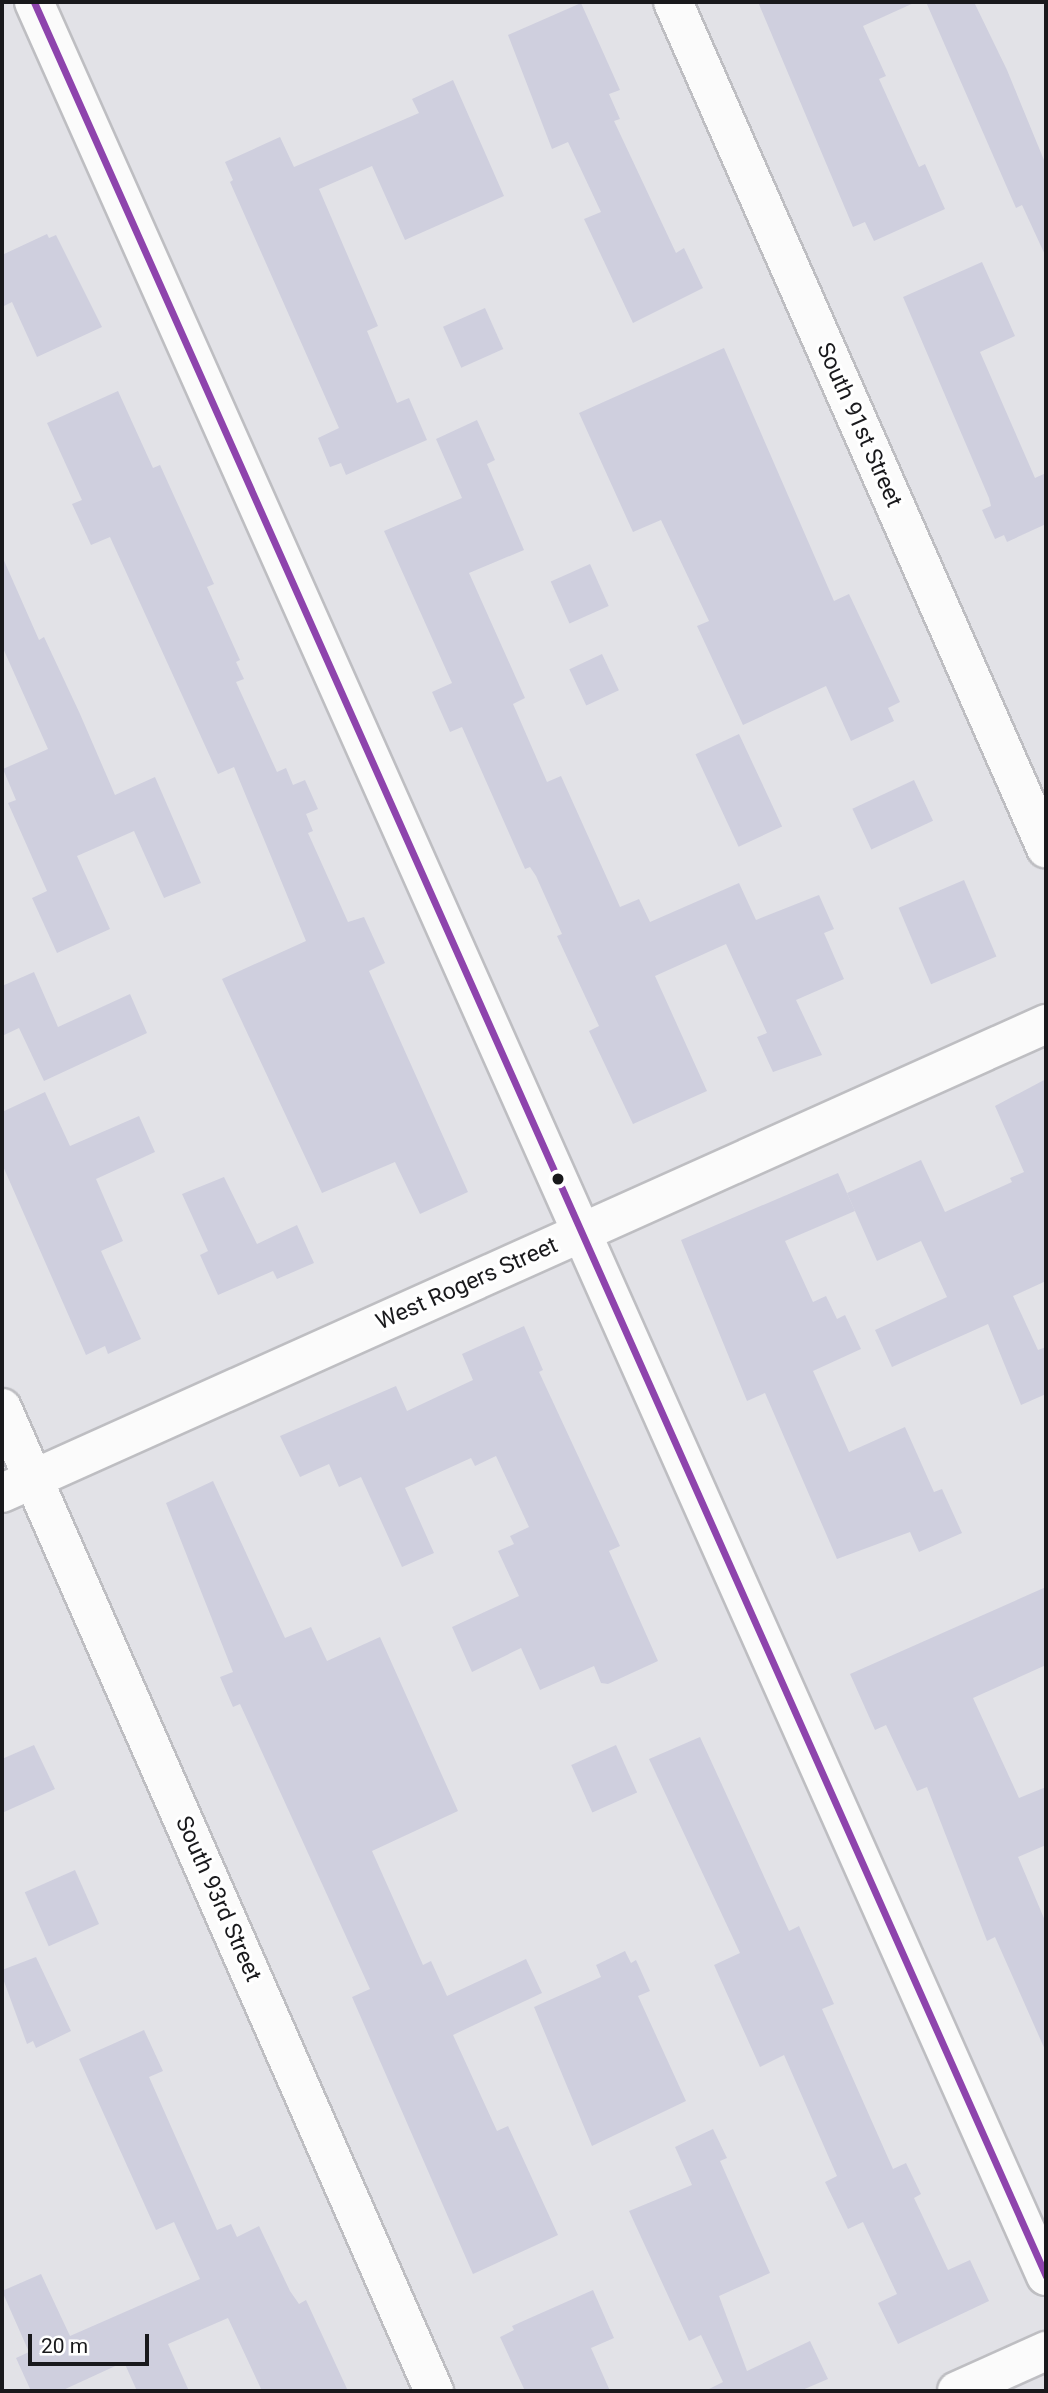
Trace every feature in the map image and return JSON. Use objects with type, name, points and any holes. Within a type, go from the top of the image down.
[{"type":"street","points":[[34,2],[584,1231],[1046,2276]]},
{"type":"street","name":"South 91st Street","points":[[673,2],[1046,848]]},
{"type":"street","name":"West Rogers Street","points":[[18,1486],[1046,1024]]},
{"type":"street","name":"South 93rd Street","points":[[2,1408],[18,1486],[434,2391]]},
{"type":"street","points":[[957,2391],[1046,2351]]},
{"type":"building","points":[[758,2],[916,2],[863,26],[886,76],[879,79],[919,167],[925,164],[945,209],[874,241],[865,222],[853,227]]},
{"type":"building","points":[[926,2],[974,2],[1007,70],[1046,165],[1046,257],[1022,205],[1016,208]]},
{"type":"building","points":[[581,3],[620,90],[609,94],[620,119],[614,121],[676,253],[684,248],[703,288],[633,323],[584,219],[601,212],[568,142],[552,149],[508,35]]},
{"type":"building","points":[[453,80],[504,196],[405,240],[372,166],[319,189],[378,326],[367,331],[397,403],[409,398],[427,440],[346,475],[341,463],[330,467],[318,438],[339,428],[230,182],[233,180],[225,162],[280,137],[294,167],[419,113],[412,99]]},
{"type":"building","points":[[47,234],[49,238],[56,235],[102,327],[37,357],[12,302],[2,307],[2,255]]},
{"type":"building","points":[[982,262],[1015,336],[980,352],[1035,478],[1046,473],[1046,524],[1007,542],[1004,535],[995,539],[982,510],[991,506],[989,498],[903,297]]},
{"type":"building","points":[[485,308],[503,349],[461,368],[443,327]]},
{"type":"building","points":[[724,348],[834,601],[849,594],[900,702],[888,708],[894,721],[851,741],[826,686],[743,725],[697,626],[709,621],[661,520],[633,532],[579,413]]},
{"type":"building","points":[[118,391],[153,468],[160,465],[214,584],[207,587],[240,660],[236,662],[244,679],[236,682],[277,772],[286,768],[293,785],[305,780],[318,809],[306,814],[313,831],[308,833],[348,922],[364,917],[385,963],[369,971],[468,1192],[420,1214],[395,1162],[322,1193],[222,979],[306,941],[234,767],[218,774],[110,537],[91,545],[72,504],[82,500],[47,423]]},
{"type":"building","points":[[477,420],[495,460],[487,464],[524,550],[469,573],[525,698],[513,704],[547,782],[561,776],[620,907],[639,899],[650,922],[739,883],[756,920],[819,895],[834,929],[824,933],[844,979],[796,1000],[822,1055],[773,1072],[757,1037],[767,1033],[726,944],[655,976],[707,1091],[633,1124],[589,1031],[599,1026],[557,936],[562,934],[536,876],[530,867],[525,869],[462,727],[450,732],[432,692],[452,683],[384,531],[462,498],[436,439]]},
{"type":"building","points":[[2,556],[39,640],[44,637],[115,795],[155,777],[201,883],[164,898],[134,831],[77,856],[110,929],[57,953],[32,898],[47,891],[8,803],[16,800],[3,769],[48,749],[2,646]]},
{"type":"building","points":[[590,564],[609,606],[569,624],[551,581]]},
{"type":"building","points":[[602,654],[619,690],[586,705],[569,669]]},
{"type":"building","points":[[739,734],[782,826],[739,847],[695,754]]},
{"type":"building","points":[[914,780],[933,821],[871,850],[852,809]]},
{"type":"building","points":[[964,880],[996,956],[931,984],[899,908]]},
{"type":"building","points":[[34,972],[58,1027],[130,994],[147,1033],[44,1081],[19,1028],[2,1036],[2,986]]},
{"type":"building","points":[[1046,1079],[1046,1281],[1013,1296],[1038,1350],[1046,1347],[1046,1394],[1021,1405],[988,1324],[892,1367],[875,1330],[947,1297],[921,1241],[877,1261],[847,1193],[921,1160],[945,1212],[1012,1182],[1010,1178],[1024,1172],[995,1106]]},
{"type":"building","points":[[45,1092],[70,1146],[139,1116],[155,1152],[96,1179],[123,1241],[101,1251],[141,1339],[108,1354],[105,1346],[86,1355],[2,1164],[2,1112]]},
{"type":"building","points":[[838,1173],[855,1211],[785,1241],[813,1302],[826,1296],[837,1319],[845,1315],[861,1349],[813,1371],[849,1452],[905,1427],[934,1492],[942,1489],[962,1533],[919,1552],[910,1532],[837,1559],[765,1393],[747,1401],[681,1240]]},
{"type":"building","points":[[224,1177],[257,1244],[297,1225],[314,1263],[277,1279],[273,1271],[218,1295],[200,1255],[208,1251],[182,1194]]},
{"type":"building","points":[[524,1326],[543,1370],[539,1372],[620,1546],[609,1551],[658,1661],[608,1684],[601,1683],[594,1666],[540,1690],[521,1648],[472,1672],[452,1627],[519,1596],[498,1551],[514,1544],[510,1536],[529,1527],[496,1456],[475,1466],[471,1458],[405,1488],[434,1553],[402,1567],[361,1477],[339,1487],[329,1464],[300,1477],[280,1436],[396,1386],[407,1411],[473,1380],[462,1354]]},
{"type":"building","points":[[213,1481],[285,1638],[311,1627],[327,1661],[380,1637],[458,1811],[372,1851],[423,1965],[431,1961],[447,1996],[526,1959],[542,1993],[453,2035],[497,2131],[508,2126],[558,2235],[473,2274],[352,1997],[370,1989],[240,1704],[233,1707],[220,1677],[233,1672],[166,1503]]},
{"type":"building","points":[[1046,1587],[1046,1665],[973,1698],[1019,1798],[1046,1787],[1046,1845],[1018,1857],[1046,1923],[1046,2052],[995,1937],[987,1941],[927,1787],[917,1791],[886,1725],[875,1730],[850,1674]]},
{"type":"building","points":[[700,1737],[789,1931],[799,1926],[834,2004],[822,2009],[893,2169],[906,2163],[921,2194],[914,2198],[948,2270],[970,2260],[989,2301],[898,2344],[878,2303],[897,2294],[863,2222],[848,2229],[825,2182],[837,2176],[784,2055],[760,2067],[714,1965],[740,1953],[649,1759]]},
{"type":"building","points":[[34,1745],[55,1789],[2,1813],[2,1759]]},
{"type":"building","points":[[616,1745],[637,1793],[592,1812],[571,1765]]},
{"type":"building","points":[[75,1870],[99,1924],[49,1946],[25,1892]]},
{"type":"building","points":[[625,1951],[631,1963],[636,1960],[650,1991],[638,1996],[686,2101],[592,2146],[534,2007],[601,1977],[596,1965]]},
{"type":"building","points":[[36,1957],[71,2031],[36,2048],[33,2041],[27,2044],[2,1970]]},
{"type":"building","points":[[144,2030],[163,2071],[149,2077],[217,2230],[231,2224],[237,2237],[259,2226],[290,2291],[299,2304],[306,2300],[348,2391],[262,2391],[228,2318],[168,2344],[189,2391],[137,2391],[124,2362],[61,2391],[31,2391],[16,2358],[29,2352],[2,2291],[41,2274],[70,2336],[200,2279],[174,2222],[156,2230],[79,2059]]},
{"type":"building","points":[[713,2129],[727,2158],[720,2161],[770,2273],[719,2296],[747,2371],[810,2341],[828,2379],[800,2391],[705,2391],[723,2382],[701,2335],[689,2341],[629,2211],[692,2185],[675,2147]]},
{"type":"building","points":[[593,2290],[614,2338],[591,2348],[610,2391],[525,2391],[500,2337],[514,2330],[512,2326]]},
{"type":"transit line","points":[[34,2],[1046,2276]]}]
